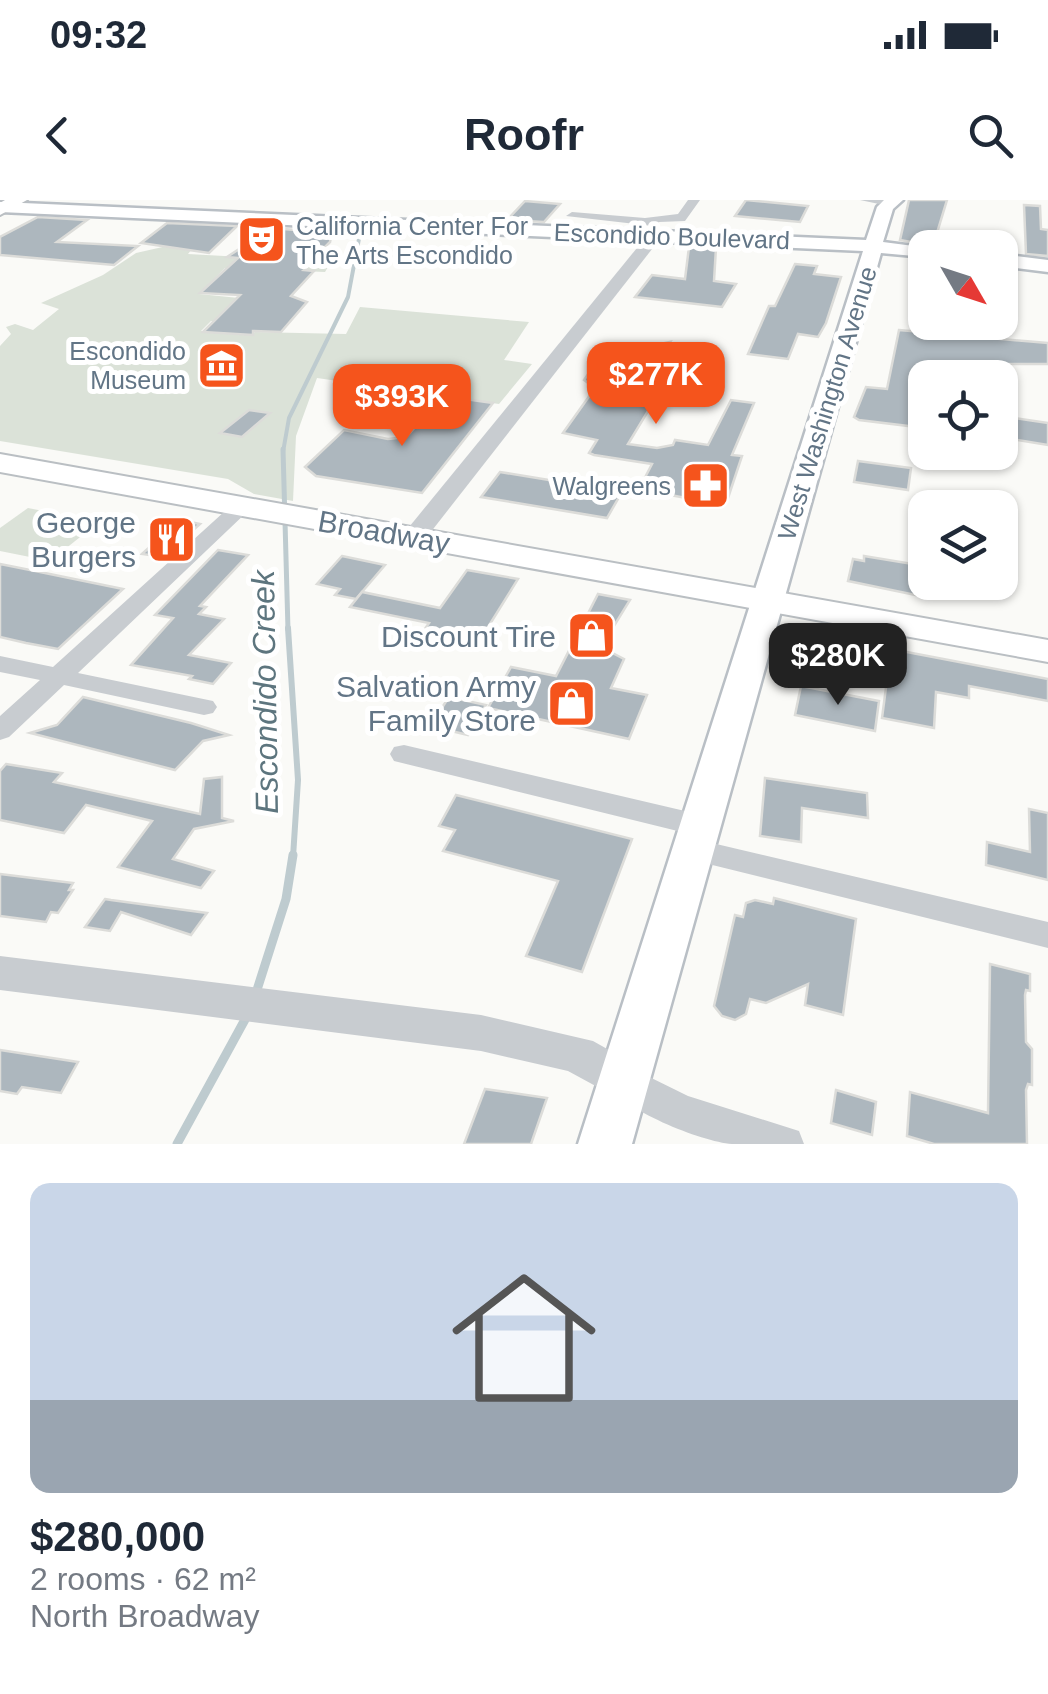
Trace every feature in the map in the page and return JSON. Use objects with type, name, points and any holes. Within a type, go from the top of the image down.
[{"type":"main road","name":"West Washington Avenue","points":[[605,1144],[885,202]]},
{"type":"main road","name":"Escondido Boulevard","points":[[6,206],[655,216],[908,250]]},
{"type":"main road","points":[[1018,262],[1048,266]]},
{"type":"main road","name":"Broadway","points":[[0,463],[1048,651]]},
{"type":"street","points":[[572,216],[681,218],[694,200]]},
{"type":"street","points":[[866,200],[885,202]]},
{"type":"street","points":[[637,205],[655,216]]},
{"type":"street","points":[[414,537],[655,216]]},
{"type":"street","points":[[0,732],[56,677],[253,508]]},
{"type":"street","points":[[0,664],[204,707]]},
{"type":"street","points":[[404,754],[1048,936]]},
{"type":"street","points":[[0,973],[538,1044],[578,1054],[679,1112],[785,1144]]},
{"type":"shaded area","points":[[167,246],[192,249],[188,254],[331,262],[325,272],[225,268],[199,294],[239,298],[227,322],[211,321],[201,331],[346,334],[360,307],[529,322],[504,360],[532,364],[499,404],[444,396],[415,425],[405,423],[399,429],[343,420],[342,411],[372,386],[317,378],[296,436],[293,501],[254,494],[228,479],[0,441],[0,346],[11,334],[6,327],[15,324],[33,330],[59,309],[41,303],[103,275],[136,253]]},
{"type":"shaded area","points":[[28,508],[99,522],[50,561],[0,551],[0,528]]},
{"type":"building","points":[[746,200],[808,206],[800,222],[735,216]]},
{"type":"building","points":[[909,200],[947,200],[938,230],[908,230],[908,241],[900,240]]},
{"type":"building","points":[[525,201],[560,204],[544,222],[507,220]]},
{"type":"building","points":[[1024,205],[1040,206],[1041,229],[1048,230],[1048,256],[1026,254]]},
{"type":"building","points":[[38,217],[87,220],[57,242],[138,246],[114,265],[0,255],[0,237]]},
{"type":"building","points":[[167,223],[237,226],[209,253],[141,243]]},
{"type":"building","points":[[271,228],[332,233],[330,242],[319,253],[325,253],[304,270],[314,271],[291,296],[307,302],[281,332],[203,332],[240,295],[200,293],[238,258],[227,257]]},
{"type":"building","points":[[689,247],[716,248],[714,281],[736,284],[722,307],[635,297],[652,275],[685,279]]},
{"type":"building","points":[[795,264],[817,266],[814,274],[841,277],[826,323],[818,337],[798,334],[788,359],[748,354],[769,306],[775,306]]},
{"type":"building","points":[[899,330],[908,331],[908,340],[1048,343],[1048,364],[1018,364],[1018,360],[908,360],[908,426],[854,417],[866,387],[887,389]]},
{"type":"building","points":[[670,342],[663,352],[682,355],[628,444],[657,448],[673,445],[675,440],[708,445],[731,400],[754,403],[732,455],[742,456],[728,498],[712,503],[639,489],[652,464],[594,455],[589,453],[597,440],[563,433],[595,388],[584,380],[600,357]]},
{"type":"building","points":[[444,396],[493,403],[422,493],[316,476],[305,467],[344,430],[388,439],[406,437]]},
{"type":"building","points":[[249,410],[270,413],[242,437],[220,433]]},
{"type":"building","points":[[1018,419],[1048,423],[1048,445],[1018,440]]},
{"type":"building","points":[[858,461],[911,470],[908,490],[854,482]]},
{"type":"building","points":[[500,472],[622,492],[607,518],[481,497]]},
{"type":"building","name":"George Burgers","points":[[180,520],[200,524],[163,557],[142,554]]},
{"type":"building","points":[[218,550],[248,555],[200,606],[206,607],[199,614],[224,619],[189,655],[231,663],[213,684],[189,679],[192,676],[131,665],[173,618],[155,615]]},
{"type":"building","points":[[342,556],[385,565],[356,599],[335,595],[340,589],[317,584]]},
{"type":"building","points":[[864,556],[908,563],[908,593],[848,581],[853,559],[864,561]]},
{"type":"building","points":[[0,564],[123,589],[58,649],[26,643],[0,637]]},
{"type":"building","points":[[467,570],[518,579],[475,648],[420,636],[429,623],[350,607],[362,592],[440,608]]},
{"type":"building","name":"Salvation Army Family Store","points":[[598,594],[630,600],[601,647],[624,659],[611,688],[647,695],[629,739],[488,708],[511,667],[556,676]]},
{"type":"building","points":[[891,649],[1048,679],[1048,701],[969,686],[969,698],[936,692],[934,728],[882,718]]},
{"type":"building","points":[[801,686],[879,701],[875,731],[795,715]]},
{"type":"building","points":[[83,697],[229,735],[203,741],[175,770],[30,733],[57,725]]},
{"type":"building","points":[[449,697],[486,705],[468,735],[430,726]]},
{"type":"building","points":[[6,764],[62,773],[54,782],[200,814],[204,779],[222,777],[222,818],[234,821],[194,829],[173,859],[214,871],[201,888],[118,867],[152,821],[86,805],[64,833],[0,820],[0,771]]},
{"type":"building","points":[[765,778],[867,793],[868,818],[802,808],[801,842],[760,836]]},
{"type":"building","points":[[456,795],[632,839],[582,972],[526,956],[558,881],[443,851],[455,830],[439,826]]},
{"type":"building","points":[[1029,809],[1048,813],[1048,880],[986,865],[987,842],[1030,852]]},
{"type":"building","points":[[0,874],[73,883],[69,890],[73,890],[58,913],[51,912],[46,922],[0,916]]},
{"type":"building","points":[[774,898],[856,919],[843,1015],[805,1005],[808,984],[766,1003],[750,999],[746,1014],[735,1020],[722,1016],[714,1006],[735,915],[743,917],[746,903],[755,900],[773,904]]},
{"type":"building","points":[[105,899],[207,913],[191,935],[121,912],[110,931],[85,927]]},
{"type":"building","points":[[990,964],[1030,974],[1030,991],[1026,990],[1025,995],[1026,1042],[1032,1049],[1032,1085],[1028,1084],[1026,1090],[1027,1144],[934,1144],[907,1136],[910,1092],[988,1113]]},
{"type":"building","points":[[0,1050],[78,1062],[61,1093],[22,1087],[17,1094],[0,1091]]},
{"type":"building","points":[[485,1089],[547,1098],[531,1144],[464,1144]]},
{"type":"building","points":[[836,1090],[876,1102],[872,1135],[831,1123]]},
{"type":"waterway","name":"Escondido Creek","points":[[283,452],[289,418],[348,297],[361,228]]},
{"type":"waterway","name":"Escondido Creek","points":[[283,452],[288,630]]},
{"type":"waterway","name":"Escondido Creek","points":[[288,628],[298,780],[293,857]]},
{"type":"waterway","name":"Escondido Creek","points":[[256,993],[286,899],[293,855]]},
{"type":"waterway","name":"Escondido Creek","points":[[177,1144],[248,1014]]},
{"type":"place","name":"California Center For The Arts Escondido","points":[[261,240]]},
{"type":"place","name":"Escondido Museum","points":[[221,365]]},
{"type":"place","name":"Walgreens","points":[[706,486]]},
{"type":"place","name":"George Burgers","points":[[171,539]]},
{"type":"place","name":"Discount Tire","points":[[591,636]]},
{"type":"place","name":"Salvation Army Family Store","points":[[571,703]]}]
